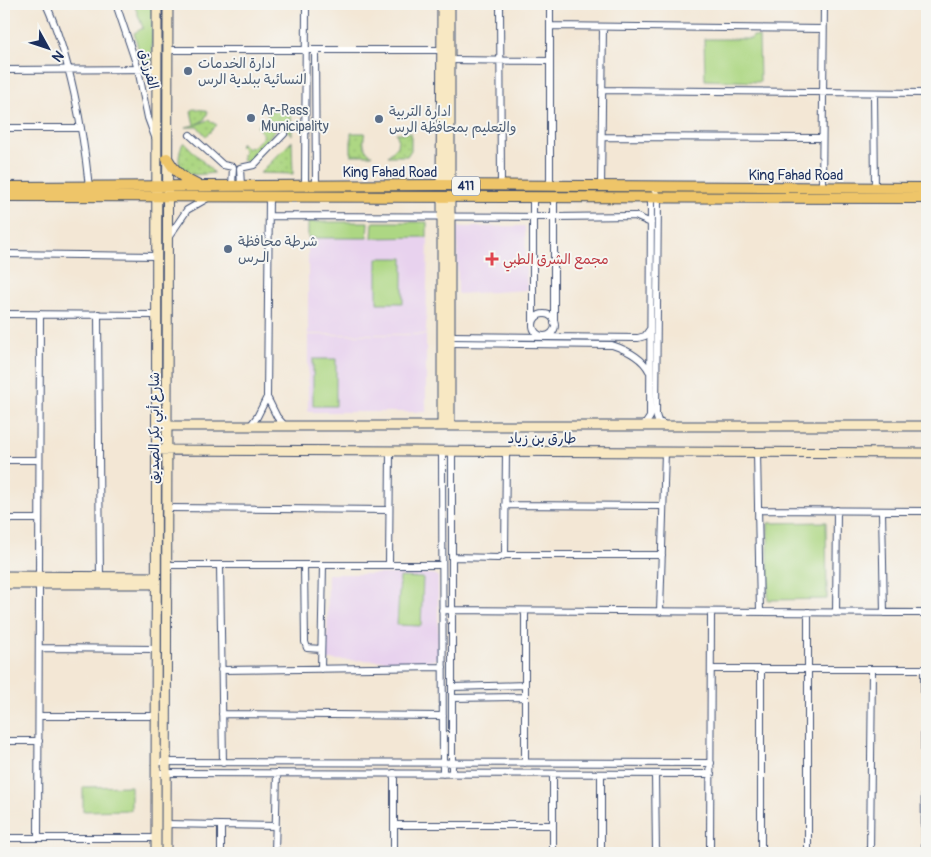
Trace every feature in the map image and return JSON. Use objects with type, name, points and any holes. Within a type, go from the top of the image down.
[{"type":"main road","points":[[168,158],[171,166],[180,175],[200,187]]},
{"type":"main road","name":"King Fahad Road","points":[[168,192],[200,187],[236,186],[446,185],[601,187],[654,194],[927,198]]},
{"type":"main road","name":"King Fahad Road","points":[[4,187],[90,187],[156,192]]},
{"type":"main road","name":"King Fahad Road","points":[[4,196],[168,192],[210,197],[554,197],[822,188],[927,188]]},
{"type":"street","points":[[46,4],[68,70],[81,128],[90,187]]},
{"type":"street","name":"الفرزدق","points":[[116,4],[138,69],[148,118],[156,141]]},
{"type":"street","name":"شارع أبي بكر الصديق","points":[[156,853],[157,4]]},
{"type":"street","name":"شارع أبي بكر الصديق","points":[[166,853],[168,4]]},
{"type":"street","points":[[305,186],[306,4]]},
{"type":"street","points":[[442,4],[446,55],[446,185]]},
{"type":"street","points":[[446,55],[450,4]]},
{"type":"street","points":[[500,4],[501,186]]},
{"type":"street","points":[[550,4],[550,186]]},
{"type":"street","points":[[822,188],[824,4]]},
{"type":"street","points":[[550,26],[823,29]]},
{"type":"street","points":[[601,187],[603,27]]},
{"type":"street","points":[[168,50],[315,50],[550,61]]},
{"type":"street","points":[[315,50],[316,186]]},
{"type":"street","points":[[4,70],[157,69]]},
{"type":"street","points":[[927,76],[927,188]]},
{"type":"street","points":[[602,90],[927,93]]},
{"type":"street","points":[[874,93],[875,189]]},
{"type":"street","points":[[4,128],[81,128]]},
{"type":"street","points":[[190,135],[223,165],[240,168],[254,165],[284,134]]},
{"type":"street","points":[[602,137],[822,138]]},
{"type":"street","points":[[233,167],[236,186]]},
{"type":"street","points":[[236,186],[240,168]]},
{"type":"street","points":[[641,426],[650,417],[651,223],[654,194]]},
{"type":"street","points":[[654,194],[656,418],[660,423],[668,426]]},
{"type":"street","points":[[168,239],[187,210],[210,197]]},
{"type":"street","points":[[250,426],[257,418],[267,397],[269,197]]},
{"type":"street","points":[[446,197],[446,426]]},
{"type":"street","points":[[533,197],[533,326],[552,345]]},
{"type":"street","points":[[534,344],[554,330],[554,197]]},
{"type":"street","points":[[269,216],[635,216],[651,223]]},
{"type":"street","points":[[446,216],[450,340],[446,426]]},
{"type":"street","points":[[4,254],[156,256]]},
{"type":"street","points":[[4,314],[156,315]]},
{"type":"street","points":[[38,838],[40,314]]},
{"type":"street","points":[[98,314],[100,581]]},
{"type":"street","points":[[533,326],[535,319],[540,315],[548,315],[554,323]]},
{"type":"street","points":[[450,340],[544,336],[638,338],[645,336],[650,328]]},
{"type":"street","points":[[450,340],[552,345],[612,345],[637,357],[644,363],[650,374]]},
{"type":"street","points":[[267,397],[277,417],[285,426]]},
{"type":"street","name":"طارق بن زياد","points":[[156,426],[927,426]]},
{"type":"street","name":"طارق بن زياد","points":[[156,450],[927,452]]},
{"type":"street","points":[[389,565],[390,451]]},
{"type":"street","points":[[447,451],[452,557],[452,774]]},
{"type":"street","points":[[443,774],[442,565],[447,451]]},
{"type":"street","points":[[505,555],[506,451]]},
{"type":"street","points":[[660,612],[665,452]]},
{"type":"street","points":[[757,452],[760,612]]},
{"type":"street","points":[[4,460],[39,460]]},
{"type":"street","points":[[505,505],[664,506]]},
{"type":"street","points":[[167,508],[389,510]]},
{"type":"street","points":[[758,510],[927,511]]},
{"type":"street","points":[[836,613],[837,510]]},
{"type":"street","points":[[882,511],[884,613]]},
{"type":"street","points":[[4,519],[39,519]]},
{"type":"street","points":[[452,557],[662,555]]},
{"type":"street","points":[[167,565],[442,565]]},
{"type":"street","points":[[220,565],[223,762]]},
{"type":"street","points":[[304,565],[305,642],[307,648],[321,649]]},
{"type":"street","points":[[321,669],[323,565]]},
{"type":"street","points":[[4,576],[39,580],[156,581]]},
{"type":"street","points":[[4,584],[39,580]]},
{"type":"street","points":[[442,610],[927,613]]},
{"type":"street","points":[[525,611],[525,763]]},
{"type":"street","points":[[710,853],[711,612]]},
{"type":"street","points":[[808,612],[808,853]]},
{"type":"street","points":[[39,648],[156,648]]},
{"type":"street","points":[[221,670],[443,667]]},
{"type":"street","points":[[711,669],[926,669],[924,853]]},
{"type":"street","points":[[761,669],[761,853]]},
{"type":"street","points":[[870,853],[872,669]]},
{"type":"street","points":[[452,687],[525,685]]},
{"type":"street","points":[[452,698],[525,697]]},
{"type":"street","points":[[222,714],[443,716]]},
{"type":"street","points":[[39,716],[156,716]]},
{"type":"street","points":[[4,741],[39,741]]},
{"type":"street","points":[[156,762],[711,764]]},
{"type":"street","points":[[156,773],[711,774]]},
{"type":"street","points":[[275,853],[277,773]]},
{"type":"street","points":[[394,773],[394,853]]},
{"type":"street","points":[[552,853],[553,774]]},
{"type":"street","points":[[601,853],[602,774]]},
{"type":"street","points":[[656,774],[656,853]]},
{"type":"street","points":[[166,824],[276,826]]},
{"type":"street","points":[[221,825],[221,853]]},
{"type":"street","points":[[394,825],[552,825]]},
{"type":"street","points":[[4,838],[156,838]]},
{"type":"shaded area","name":"مجمع الشرق الطبي","points":[[525,226],[527,290],[458,294],[457,227]]},
{"type":"shaded area","points":[[308,238],[428,238],[426,334],[308,334]]},
{"type":"shaded area","points":[[308,335],[426,335],[426,412],[308,412]]},
{"type":"shaded area","points":[[328,574],[434,574],[438,577],[438,657],[432,661],[327,660]]},
{"type":"green space","points":[[134,4],[152,4],[152,62],[142,62],[134,33],[143,28]]},
{"type":"green space","points":[[753,36],[759,37],[760,82],[705,80],[704,39],[751,39]]},
{"type":"green space","points":[[194,109],[208,112],[204,120],[195,125],[208,120],[217,125],[206,136],[198,127],[186,127],[194,125],[191,111]]},
{"type":"green space","points":[[270,110],[291,110],[292,135],[280,124],[250,162],[242,160],[244,151],[239,146],[242,143],[247,149],[252,148],[264,136],[257,126],[268,118],[267,112]]},
{"type":"green space","points":[[351,133],[365,133],[364,146],[372,155],[351,155]]},
{"type":"green space","points":[[396,133],[411,133],[411,150],[407,156],[388,156],[397,146],[398,138]]},
{"type":"green space","points":[[292,141],[293,174],[260,173]]},
{"type":"green space","points":[[184,142],[214,173],[197,175],[183,171],[180,167],[179,158]]},
{"type":"green space","points":[[308,222],[368,222],[367,238],[308,238]]},
{"type":"green space","points":[[373,222],[427,222],[427,237],[372,238]]},
{"type":"green space","points":[[377,258],[403,258],[403,303],[377,303]]},
{"type":"green space","points":[[313,359],[336,359],[336,406],[313,406]]},
{"type":"green space","points":[[826,522],[827,599],[768,600],[768,523]]},
{"type":"green space","points":[[400,577],[423,578],[421,626],[397,625]]},
{"type":"green space","points":[[131,786],[131,810],[83,811],[83,787]]},
{"type":"place","name":"ادارة الخدمات النسائية ببلدية الرس","points":[[188,71]]},
{"type":"place","name":"Ar-Rass Municipality","points":[[251,118]]},
{"type":"place","name":"ادارة التربية والتعليم بمحافظة الرس","points":[[379,119]]},
{"type":"place","name":"شرطة محافظة الـرس","points":[[228,249]]},
{"type":"place","name":"مجمع الشرق الطبي","points":[[492,259]]}]
